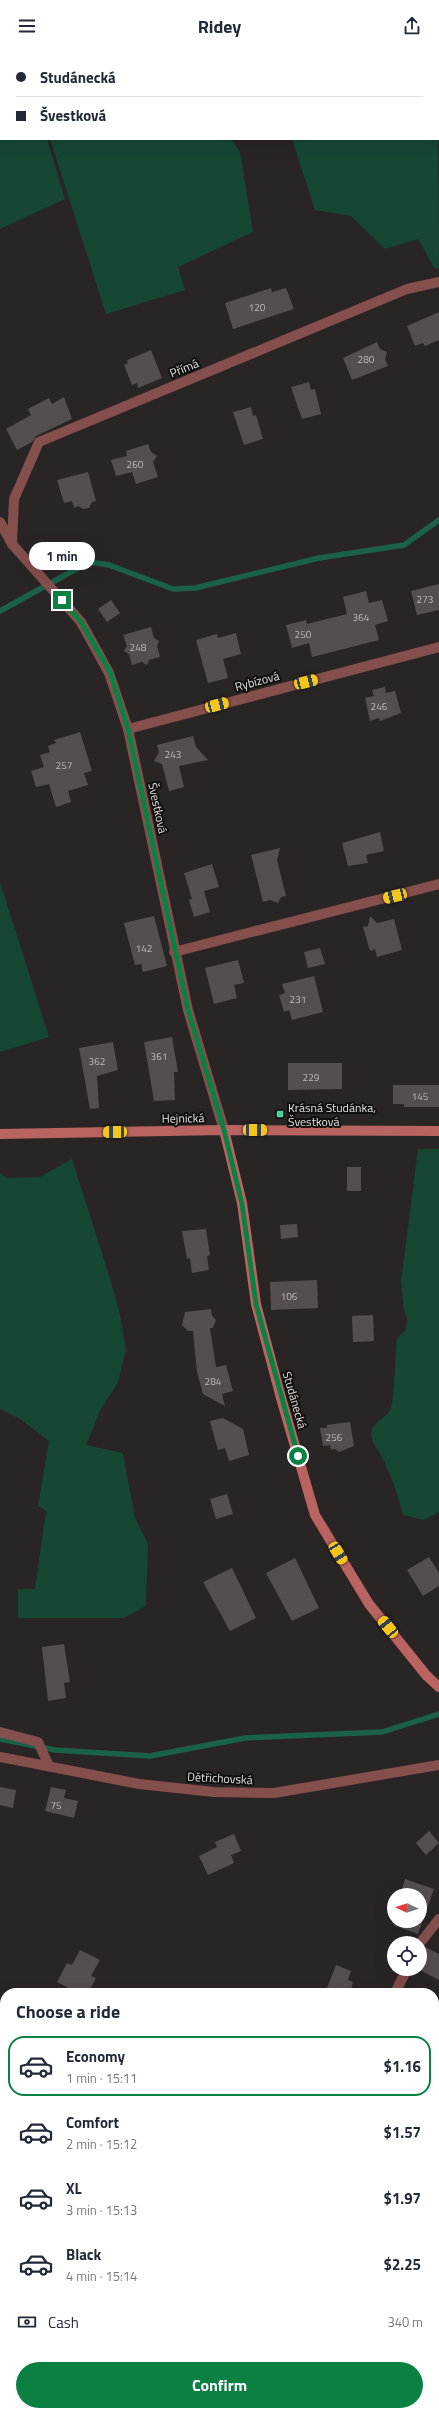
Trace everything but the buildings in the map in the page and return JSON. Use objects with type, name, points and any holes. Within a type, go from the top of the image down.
[{"type":"street","name":"Přímá","points":[[12,544],[14,499],[39,442],[407,289],[439,282]]},
{"type":"street","name":"Švestková","points":[[0,522],[12,544],[81,622],[110,672],[128,729],[174,952],[188,1010],[224,1130]]},
{"type":"street","name":"Rybízová","points":[[128,729],[439,647]]},
{"type":"street","points":[[174,952],[439,884]]},
{"type":"street","name":"Hejnická","points":[[0,1134],[224,1130],[439,1131]]},
{"type":"street","name":"Studánecká","points":[[224,1130],[242,1204],[256,1304],[281,1398],[315,1515],[369,1604],[426,1675],[439,1687]]},
{"type":"street","points":[[0,1732],[38,1742],[49,1766]]},
{"type":"street","name":"Dětřichovská","points":[[0,1757],[139,1784],[214,1792],[274,1793],[439,1765]]},
{"type":"street","points":[[426,1936],[439,1919]]},
{"type":"street","points":[[398,1988],[404,1976]]},
{"type":"green space","points":[[0,140],[47,140],[65,199],[0,229]]},
{"type":"green space","points":[[50,140],[232,140],[240,152],[253,232],[178,267],[185,290],[106,314]]},
{"type":"green space","points":[[292,140],[438,140],[439,268],[435,269],[418,239],[385,249],[351,216],[315,210]]},
{"type":"green space","points":[[0,882],[49,1037],[0,1052]]},
{"type":"green space","points":[[418,1149],[439,1149],[439,1512],[424,1520],[403,1515],[399,1499],[390,1476],[371,1437],[372,1430],[376,1423],[389,1412],[391,1408],[397,1338],[406,1330],[407,1318],[404,1310],[401,1282]]},
{"type":"green space","points":[[72,1159],[119,1310],[126,1350],[118,1382],[100,1411],[86,1445],[123,1453],[135,1518],[148,1544],[146,1606],[124,1618],[18,1618],[18,1589],[35,1589],[46,1511],[38,1506],[49,1441],[20,1419],[0,1409],[0,1173],[6,1178],[40,1177]]},
{"type":"waterway","points":[[0,611],[89,562],[109,565],[173,589],[195,588],[319,558],[404,545],[439,520]]},
{"type":"waterway","points":[[0,1739],[55,1750],[150,1756],[245,1738],[382,1732],[439,1714]]},
{"type":"place","name":"Krásná Studánka, Švestková","points":[[280,1114]]},
{"type":"route","points":[[62,600],[81,622],[110,672],[128,729],[174,952],[188,1010],[224,1130],[242,1204],[256,1304],[298,1456]]}]
